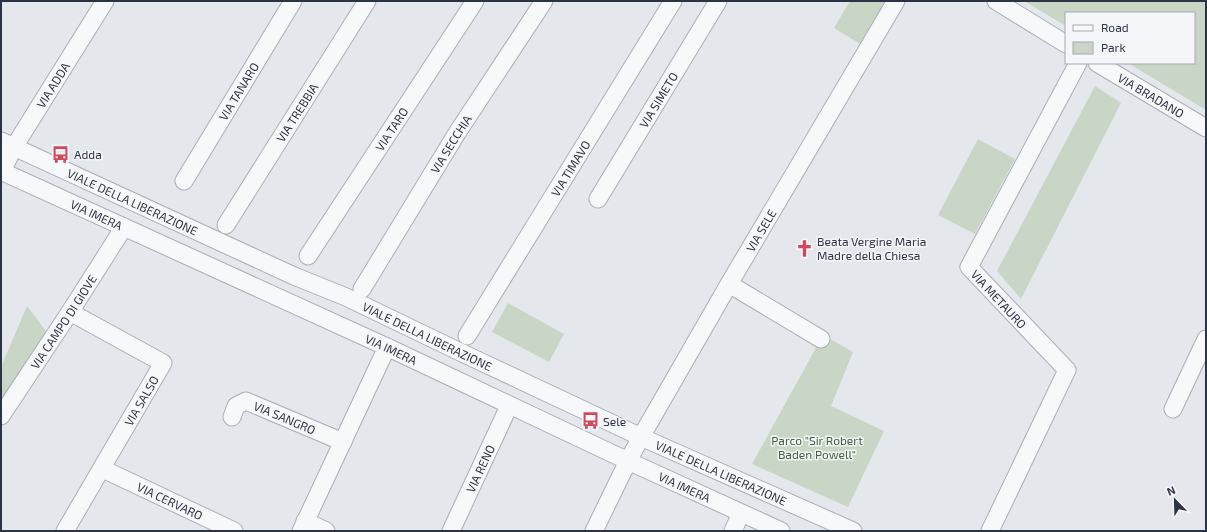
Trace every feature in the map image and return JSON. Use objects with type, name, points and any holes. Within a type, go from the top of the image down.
[{"type":"street","name":"VIA ADDA","points":[[2,171],[8,144],[105,1]]},
{"type":"street","name":"VIA TANARO","points":[[184,181],[293,1]]},
{"type":"street","name":"VIA TREBBIA","points":[[226,225],[367,1]]},
{"type":"street","name":"VIA TARO","points":[[308,256],[475,1]]},
{"type":"street","name":"VIA SECCHIA","points":[[362,289],[457,132],[544,1]]},
{"type":"street","name":"VIA TIMAVO","points":[[467,336],[673,1]]},
{"type":"street","name":"VIA SIMETO","points":[[598,199],[718,1]]},
{"type":"street","name":"VIA SELE","points":[[594,531],[641,437],[729,284],[896,1]]},
{"type":"street","points":[[996,1],[1065,43]]},
{"type":"street","name":"VIA METAURO","points":[[990,531],[1067,370],[969,267],[1077,64]]},
{"type":"street","name":"VIA BRADANO","points":[[1099,64],[1206,128]]},
{"type":"street","name":"VIALE DELLA LIBERAZIONE","points":[[8,144],[294,276],[346,297],[641,437],[853,531]]},
{"type":"street","name":"VIA IMERA","points":[[2,171],[387,347],[509,406],[781,531]]},
{"type":"street","name":"VIA CAMPO DI GIOVE","points":[[1,416],[124,227]]},
{"type":"street","points":[[729,284],[821,339]]},
{"type":"street","name":"VIA SALSO","points":[[65,531],[163,363],[70,312]]},
{"type":"street","points":[[1173,409],[1206,339]]},
{"type":"street","points":[[326,531],[303,526],[387,347]]},
{"type":"street","name":"VIA SANGRO","points":[[232,417],[236,406],[246,401],[343,442]]},
{"type":"street","name":"VIA RENO","points":[[451,531],[509,406]]},
{"type":"street","name":"VIA CERVARO","points":[[105,470],[234,531]]},
{"type":"street","points":[[733,531],[741,513]]},
{"type":"green space","points":[[850,1],[886,2],[860,44],[834,28]]},
{"type":"green space","points":[[1024,1],[1206,1],[1206,110],[1130,64],[1195,64],[1195,12],[1065,12],[1065,25]]},
{"type":"green space","points":[[1095,86],[1121,103],[1021,299],[997,271]]},
{"type":"green space","points":[[978,139],[1015,159],[975,234],[938,215]]},
{"type":"green space","points":[[508,303],[564,334],[549,362],[492,332]]},
{"type":"green space","points":[[27,306],[49,335],[1,406],[1,367]]},
{"type":"green space","name":"Parco \"Sir Robert Baden Powell\"","points":[[823,335],[853,352],[831,406],[884,431],[848,507],[752,464]]},
{"type":"place","name":"Adda","points":[[61,154]]},
{"type":"place","name":"Beata Vergine Maria Madre della Chiesa","points":[[804,248]]},
{"type":"place","name":"Sele","points":[[590,421]]}]
